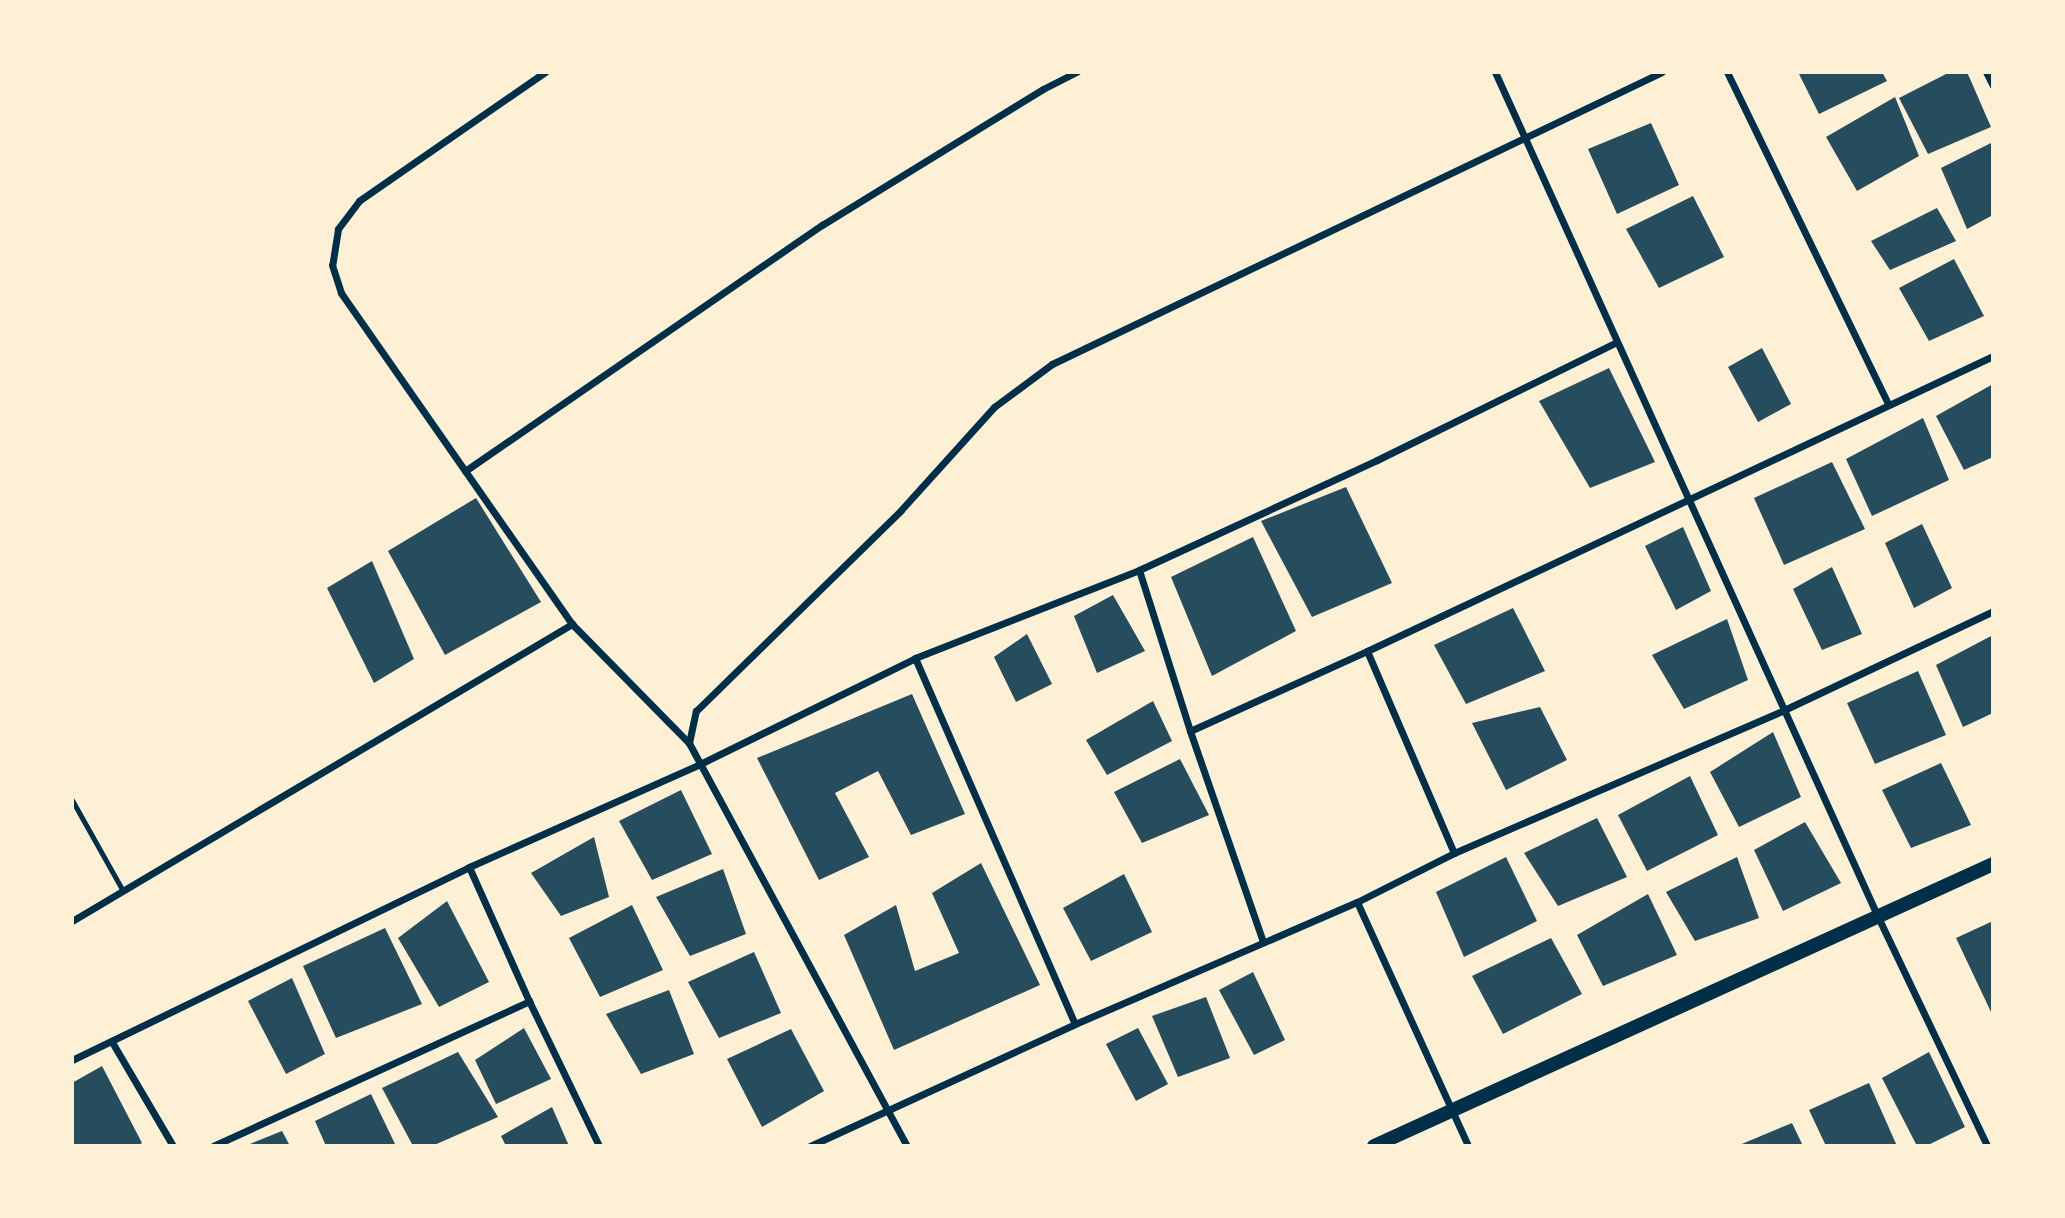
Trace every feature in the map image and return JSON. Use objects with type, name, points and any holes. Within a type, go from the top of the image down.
[{"type":"main road","points":[[1374,1146],[1993,864]]},
{"type":"street","points":[[545,72],[359,201],[338,229],[332,265],[341,293],[572,624],[689,743],[907,1146]]},
{"type":"street","points":[[465,471],[822,225],[1043,89],[1077,72]]},
{"type":"street","points":[[1495,72],[1878,917],[1987,1146]]},
{"type":"street","points":[[689,743],[696,711],[901,510],[994,407],[1052,364],[1662,72]]},
{"type":"street","points":[[1727,72],[1888,404]]},
{"type":"street","points":[[1986,72],[1993,86]]},
{"type":"street","points":[[72,1060],[469,867],[700,764],[915,659],[1139,570],[1377,460],[1618,342]]},
{"type":"street","points":[[1190,731],[1367,651],[1993,356]]},
{"type":"street","points":[[1139,570],[1190,731],[1263,942]]},
{"type":"street","points":[[810,1146],[1075,1024],[1357,902],[1454,853],[1784,710],[1993,611]]},
{"type":"street","points":[[72,921],[572,624]]},
{"type":"street","points":[[1367,651],[1454,853]]},
{"type":"street","points":[[915,659],[1075,1024]]},
{"type":"street","points":[[469,867],[528,1001],[599,1146]]},
{"type":"street","points":[[1357,902],[1468,1146]]},
{"type":"street","points":[[213,1146],[528,1001]]},
{"type":"street","points":[[112,1042],[173,1146]]},
{"type":"lane","points":[[72,800],[123,891]]},
{"type":"building","points":[[1798,72],[1882,72],[1887,81],[1819,114]]},
{"type":"building","points":[[1950,72],[1967,72],[1991,127],[1928,154],[1899,98]]},
{"type":"building","points":[[1895,97],[1919,156],[1857,191],[1826,137]]},
{"type":"building","points":[[1651,123],[1679,185],[1617,214],[1588,149]]},
{"type":"building","points":[[1993,142],[1993,215],[1967,229],[1941,168]]},
{"type":"building","points":[[1693,196],[1724,257],[1659,288],[1626,229]]},
{"type":"building","points":[[1937,208],[1956,241],[1890,270],[1871,241]]},
{"type":"building","points":[[1954,259],[1984,316],[1929,341],[1899,288]]},
{"type":"building","points":[[1762,348],[1791,404],[1758,422],[1728,367]]},
{"type":"building","points":[[1609,368],[1655,462],[1590,488],[1539,401]]},
{"type":"building","points":[[1993,384],[1993,457],[1964,470],[1936,416]]},
{"type":"building","points":[[1923,418],[1949,480],[1872,516],[1846,459]]},
{"type":"building","points":[[1832,462],[1865,529],[1784,565],[1754,498]]},
{"type":"building","points":[[1346,487],[1392,583],[1312,617],[1261,521]]},
{"type":"building","points":[[476,498],[541,602],[445,655],[388,551]]},
{"type":"building","points":[[1922,524],[1952,588],[1914,608],[1885,543]]},
{"type":"building","points":[[1683,527],[1711,591],[1676,610],[1645,546]]},
{"type":"building","points":[[1253,537],[1296,631],[1212,676],[1171,577]]},
{"type":"building","points":[[372,561],[414,659],[374,683],[327,588]]},
{"type":"building","points":[[1832,567],[1862,634],[1822,650],[1793,589]]},
{"type":"building","points":[[1113,595],[1145,651],[1097,673],[1074,616]]},
{"type":"building","points":[[1513,608],[1545,671],[1466,704],[1434,645]]},
{"type":"building","points":[[1727,619],[1748,680],[1684,709],[1652,655]]},
{"type":"building","points":[[1027,634],[1052,684],[1016,702],[994,657]]},
{"type":"building","points":[[1993,635],[1993,713],[1963,727],[1936,665]]},
{"type":"building","points":[[1918,671],[1946,735],[1875,764],[1847,703]]},
{"type":"building","points":[[912,694],[965,814],[911,835],[878,771],[835,793],[869,857],[819,880],[757,758]]},
{"type":"building","points":[[1153,701],[1172,741],[1107,775],[1086,740]]},
{"type":"building","points":[[1540,707],[1567,760],[1506,790],[1472,723]]},
{"type":"building","points":[[1773,732],[1801,797],[1739,827],[1710,772]]},
{"type":"building","points":[[1180,759],[1209,815],[1142,843],[1114,792]]},
{"type":"building","points":[[1941,763],[1971,825],[1911,848],[1882,790]]},
{"type":"building","points":[[1690,776],[1718,835],[1647,871],[1618,815]]},
{"type":"building","points":[[681,790],[712,854],[652,880],[619,821]]},
{"type":"building","points":[[1597,818],[1627,877],[1558,906],[1524,853]]},
{"type":"building","points":[[1805,822],[1841,883],[1783,911],[1754,850]]},
{"type":"building","points":[[594,837],[609,897],[561,916],[531,873]]},
{"type":"building","points":[[1506,857],[1537,921],[1464,957],[1436,892]]},
{"type":"building","points":[[1737,857],[1759,918],[1695,941],[1666,892]]},
{"type":"building","points":[[981,863],[1040,985],[894,1050],[844,935],[896,905],[915,971],[959,953],[932,893]]},
{"type":"building","points":[[723,869],[746,934],[690,956],[656,897]]},
{"type":"building","points":[[1124,874],[1152,932],[1091,961],[1063,908]]},
{"type":"building","points":[[1648,894],[1677,955],[1603,986],[1577,935]]},
{"type":"building","points":[[447,901],[489,982],[439,1007],[398,938]]},
{"type":"building","points":[[632,905],[663,970],[600,997],[569,938]]},
{"type":"building","points":[[1993,921],[1993,1010],[1991,1012],[1956,938]]},
{"type":"building","points":[[385,928],[422,1004],[336,1038],[303,966]]},
{"type":"building","points":[[1551,938],[1582,994],[1503,1034],[1472,976]]},
{"type":"building","points":[[754,952],[781,1013],[719,1038],[688,982]]},
{"type":"building","points":[[1253,972],[1285,1040],[1254,1055],[1219,990]]},
{"type":"building","points":[[292,978],[325,1054],[286,1074],[248,1001]]},
{"type":"building","points":[[669,990],[694,1054],[641,1074],[606,1014]]},
{"type":"building","points":[[1206,997],[1230,1058],[1178,1077],[1152,1016]]},
{"type":"building","points":[[524,1028],[551,1079],[496,1104],[475,1060]]},
{"type":"building","points":[[1138,1028],[1168,1084],[1136,1101],[1106,1044]]},
{"type":"building","points":[[791,1029],[824,1091],[762,1127],[727,1059]]},
{"type":"building","points":[[458,1052],[498,1117],[432,1146],[413,1146],[382,1088]]},
{"type":"building","points":[[1929,1052],[1965,1127],[1926,1146],[1917,1146],[1882,1078]]},
{"type":"building","points":[[102,1066],[142,1143],[137,1146],[74,1146],[72,1142],[72,1083]]},
{"type":"building","points":[[1869,1083],[1897,1146],[1826,1146],[1809,1110]]},
{"type":"building","points":[[371,1094],[396,1146],[326,1146],[315,1121]]},
{"type":"building","points":[[552,1107],[569,1146],[506,1146],[501,1136]]},
{"type":"building","points":[[1792,1123],[1803,1146],[1737,1146]]},
{"type":"building","points":[[282,1131],[290,1146],[245,1146]]}]
